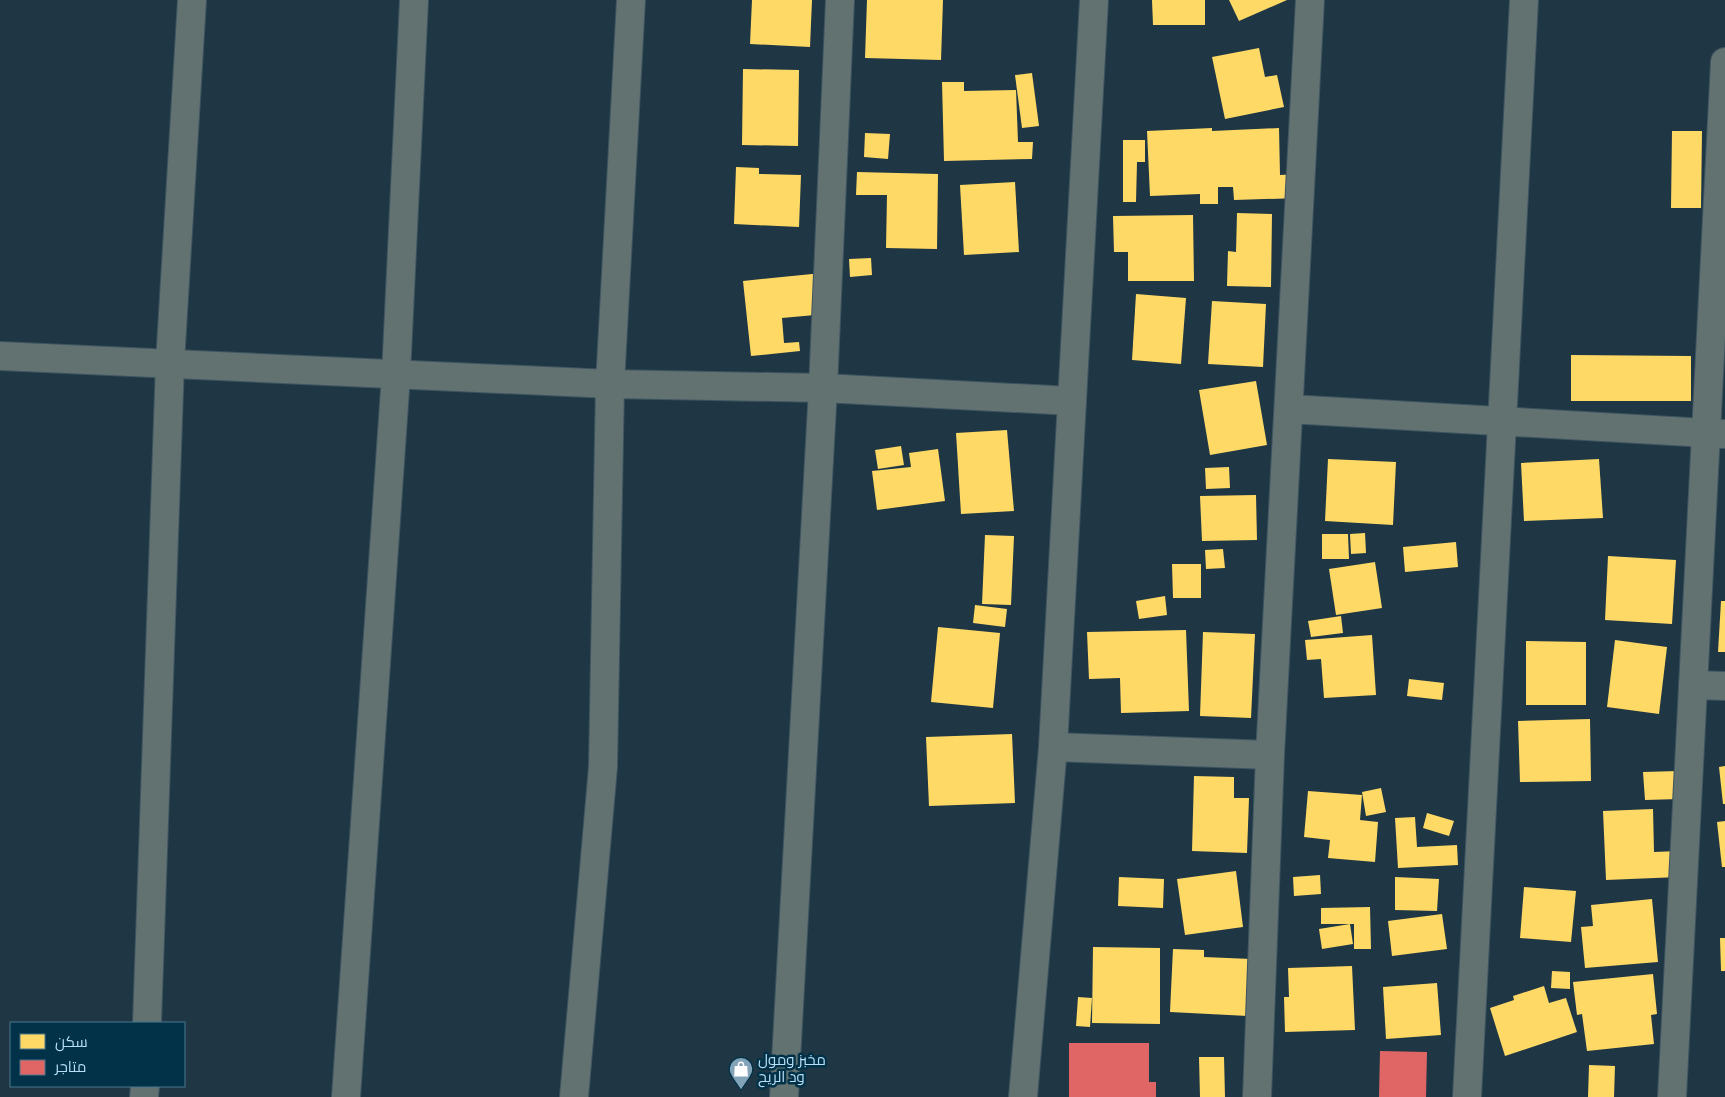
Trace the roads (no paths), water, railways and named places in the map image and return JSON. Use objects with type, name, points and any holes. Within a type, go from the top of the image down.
[{"type":"street","points":[[147,1022],[170,363],[192,0]]},
{"type":"street","points":[[346,1097],[396,375],[414,0]]},
{"type":"street","points":[[574,1097],[603,767],[610,384],[631,0]]},
{"type":"street","points":[[784,1097],[823,388],[840,0]]},
{"type":"street","points":[[1023,1097],[1053,747],[1094,0]]},
{"type":"street","points":[[1257,1097],[1270,755],[1310,0]]},
{"type":"street","points":[[1467,1097],[1524,0]]},
{"type":"street","points":[[1672,1097],[1693,685],[1716,433],[1725,62]]},
{"type":"street","points":[[0,356],[610,384],[823,388],[1072,401]]},
{"type":"street","points":[[1289,409],[1716,433]]},
{"type":"street","points":[[1693,685],[1725,686]]},
{"type":"street","points":[[1053,747],[1270,755]]},
{"type":"place","name":"مخبز ومول ود الريح","points":[[741,1090]]}]
